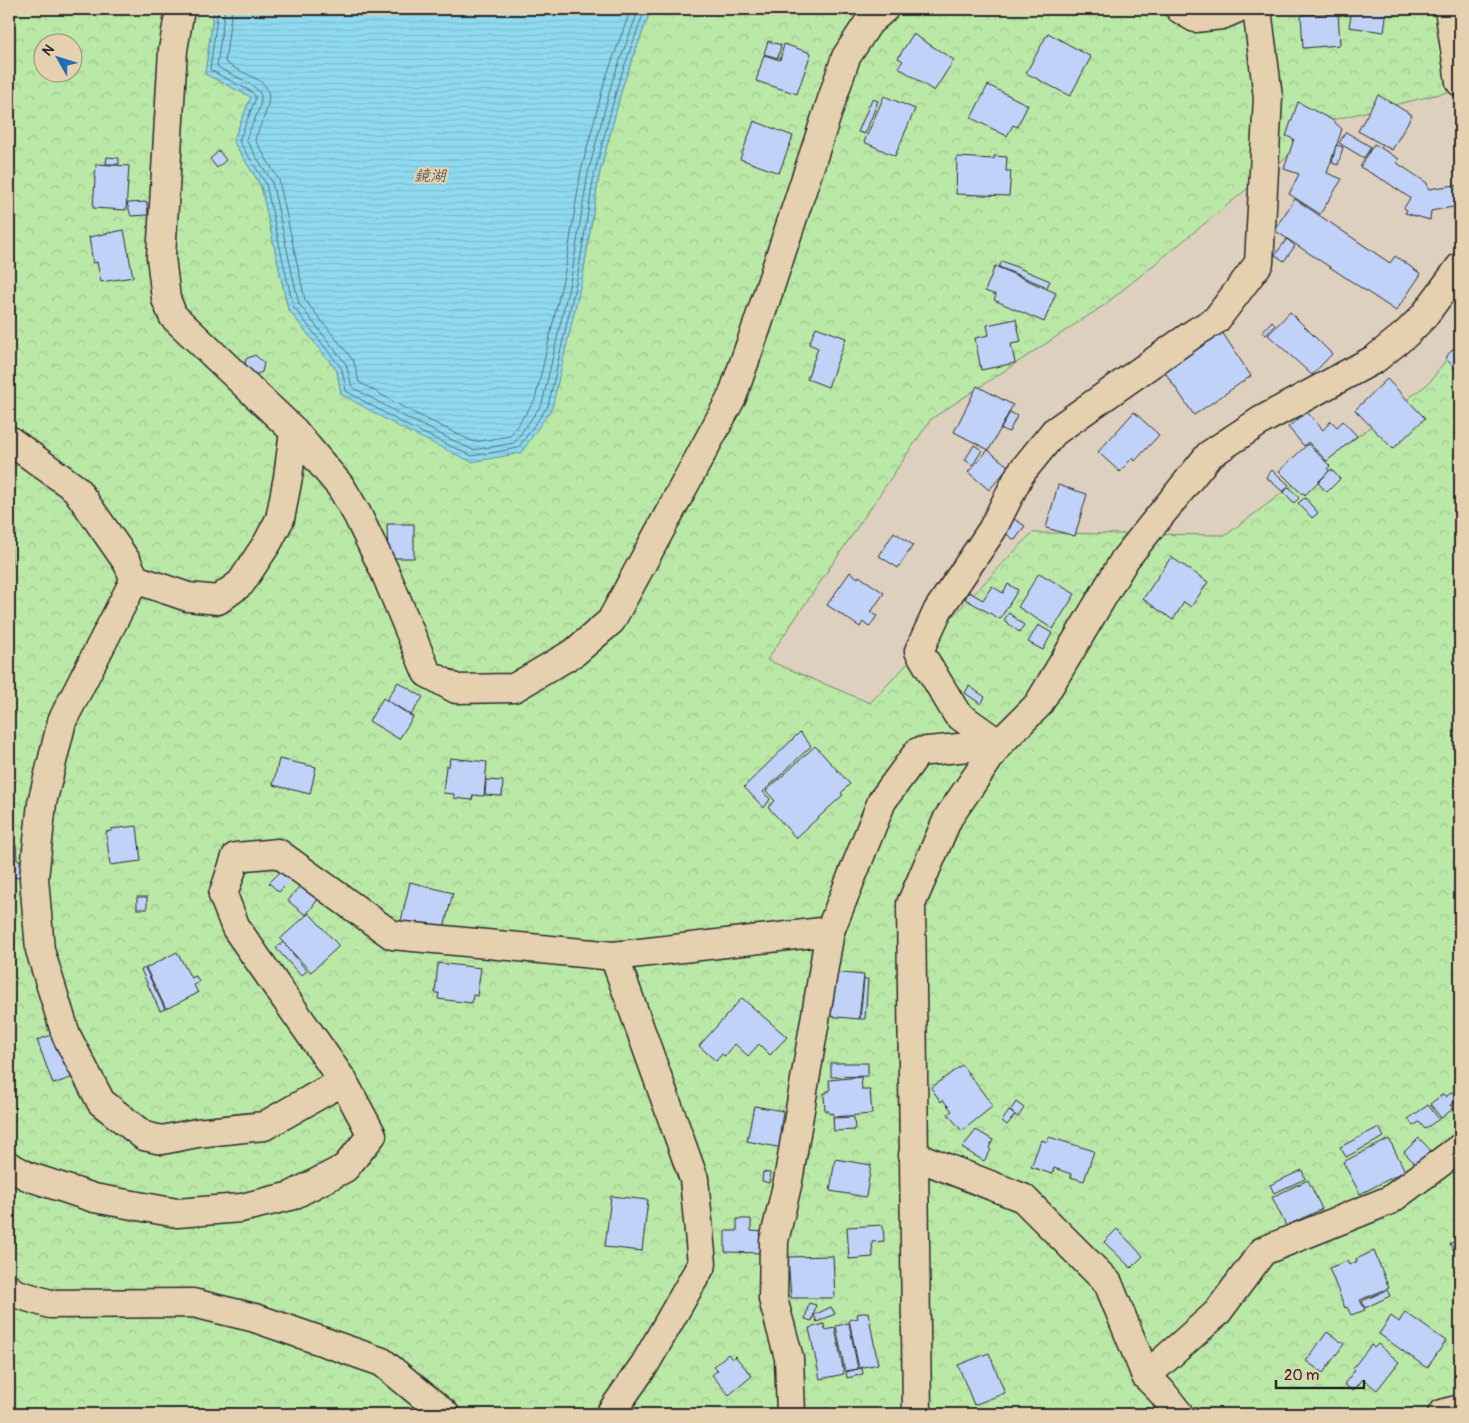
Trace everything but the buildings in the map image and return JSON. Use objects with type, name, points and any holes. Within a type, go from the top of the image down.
[{"type":"street","points":[[180,9],[173,50],[161,257],[166,299],[174,316],[294,431],[341,487],[357,514],[385,572],[427,673],[456,690],[514,688],[575,652],[611,621],[732,397],[758,326],[846,57],[869,22],[884,9]]},
{"type":"street","points":[[1180,9],[1195,18],[1222,15],[1236,9]]},
{"type":"street","points":[[999,744],[957,714],[919,651],[938,610],[992,530],[1020,474],[1054,432],[1196,332],[1216,320],[1259,263],[1268,97],[1257,9]]},
{"type":"street","points":[[1449,9],[1460,82]]},
{"type":"street","points":[[917,1414],[911,904],[948,818],[999,744],[1038,705],[1124,559],[1209,455],[1262,420],[1375,359],[1406,334],[1423,317],[1460,267]]},
{"type":"street","points":[[9,440],[76,489],[127,562],[135,579],[188,597],[218,600],[241,583],[268,542],[280,518],[294,431]]},
{"type":"street","points":[[135,579],[62,721],[42,803],[34,878],[40,950],[66,1035],[101,1102],[144,1136],[162,1140],[197,1133],[264,1126],[343,1082]]},
{"type":"street","points":[[791,1414],[789,1358],[773,1299],[774,1241],[788,1181],[830,931],[882,801],[918,752],[999,744]]},
{"type":"street","points":[[9,1166],[27,1176],[94,1198],[177,1213],[241,1208],[291,1196],[345,1168],[372,1135],[343,1082],[236,928],[223,895],[236,857],[278,853],[392,935],[614,956],[830,931]]},
{"type":"street","points":[[610,1414],[645,1364],[702,1264],[694,1179],[614,956]]},
{"type":"street","points":[[1146,1376],[1217,1313],[1263,1251],[1390,1200],[1460,1148]]},
{"type":"street","points":[[914,1155],[1023,1198],[1108,1283],[1146,1376],[1179,1414]]},
{"type":"street","points":[[9,1289],[14,1293],[50,1304],[193,1303],[255,1318],[382,1362],[445,1414]]},
{"type":"street","points":[[1442,1414],[1460,1410]]},
{"type":"green space","points":[[9,9],[214,9],[205,74],[251,97],[233,141],[261,186],[288,309],[337,371],[341,394],[583,275],[599,176],[623,85],[651,9],[1460,9],[1460,89],[1332,120],[1103,306],[931,419],[767,660],[870,703],[1032,533],[1226,535],[1429,383],[1460,341],[1460,1414],[9,1414]]},
{"type":"water","name":"鏡湖","points":[[214,9],[651,9],[623,85],[599,176],[583,275],[552,408],[521,453],[472,462],[401,428],[341,394],[337,371],[288,309],[261,186],[233,141],[251,97],[205,74]]}]
